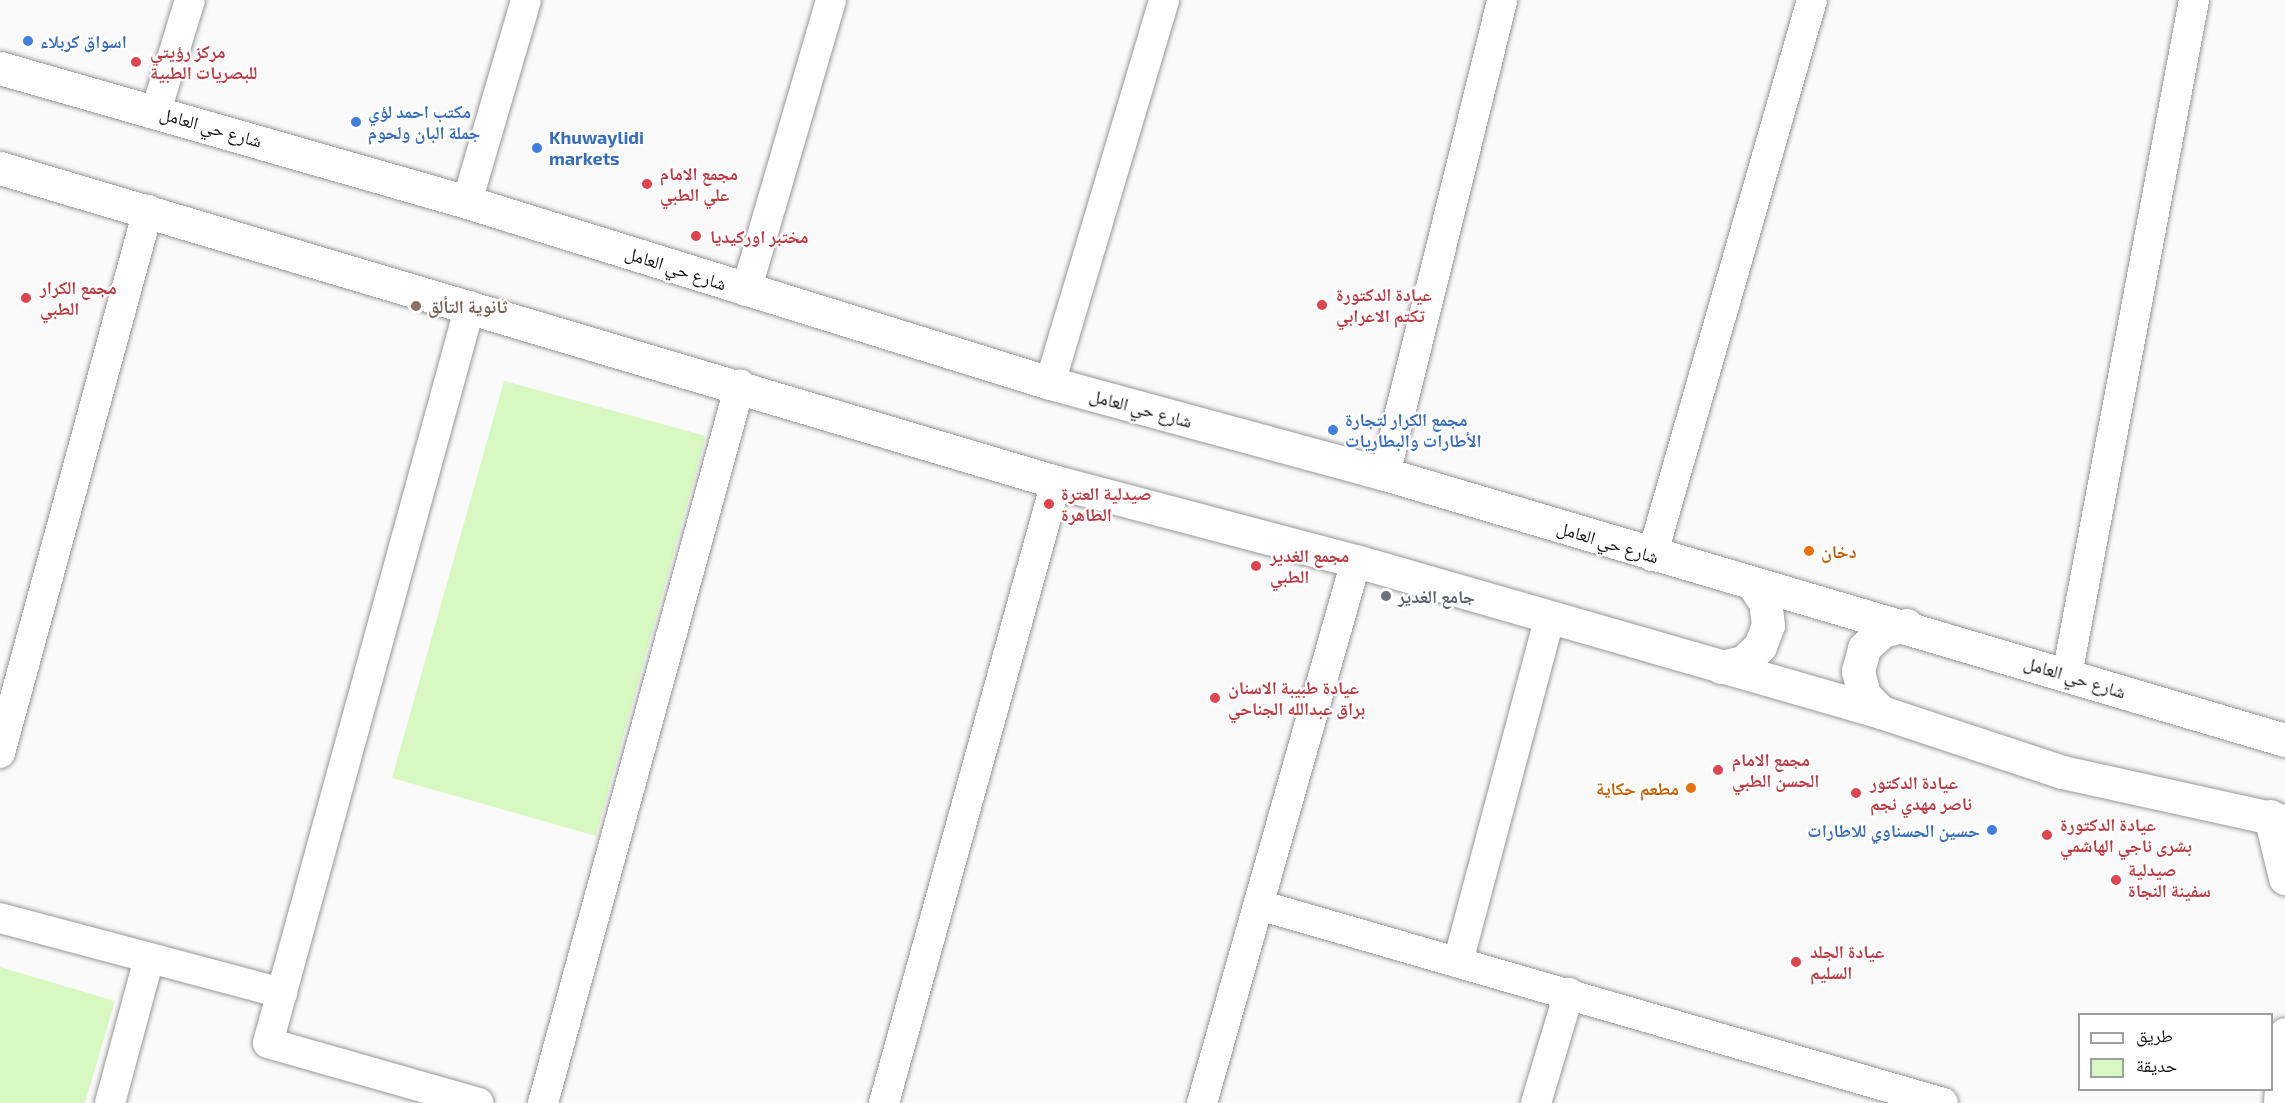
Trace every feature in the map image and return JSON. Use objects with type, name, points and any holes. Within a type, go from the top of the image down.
[{"type":"main road","name":"شارع حي العامل","points":[[0,68],[467,202],[746,291],[1050,383],[1385,474],[1652,556],[1906,625],[2285,740]]},
{"type":"main road","points":[[0,168],[740,385],[1056,482],[1356,561],[1549,619],[1881,712],[2062,772],[2277,818],[2285,878]]},
{"type":"main road","points":[[1721,667],[1743,662],[1760,646],[1767,613],[1752,583]]},
{"type":"main road","points":[[1881,712],[1864,695],[1858,671],[1864,648],[1882,631],[1906,625]]},
{"type":"main road","points":[[2283,1082],[2285,1034]]},
{"type":"street","points":[[156,111],[190,0]]},
{"type":"street","points":[[467,202],[526,0]]},
{"type":"street","points":[[746,291],[831,0]]},
{"type":"street","points":[[1050,383],[1164,0]]},
{"type":"street","points":[[1385,474],[1502,0]]},
{"type":"street","points":[[1652,556],[1812,0]]},
{"type":"street","points":[[2067,675],[2194,0]]},
{"type":"street","points":[[0,753],[148,210]]},
{"type":"street","points":[[470,306],[268,1043],[479,1103]]},
{"type":"street","points":[[543,1103],[740,385]]},
{"type":"street","points":[[884,1103],[1056,482]]},
{"type":"street","points":[[1202,1103],[1356,561]]},
{"type":"street","points":[[1458,962],[1549,619]]},
{"type":"street","points":[[1259,905],[1569,993],[1862,1092],[1943,1103]]},
{"type":"street","points":[[0,918],[282,993]]},
{"type":"street","points":[[110,1103],[149,958]]},
{"type":"street","points":[[1536,1103],[1569,993]]},
{"type":"green space","points":[[504,381],[706,436],[596,836],[392,778]]},
{"type":"green space","points":[[0,967],[115,1001],[85,1103],[0,1103]]},
{"type":"place","name":"اسواق كربلاء","points":[[28,41]]},
{"type":"place","name":"مركز رؤيتي للبصريات الطبية","points":[[136,62]]},
{"type":"place","name":"مكتب احمد لؤي جملة البان ولحوم","points":[[356,122]]},
{"type":"place","name":"Khuwaylidi markets","points":[[537,148]]},
{"type":"place","name":"مجمع الامام علي الطبي","points":[[647,184]]},
{"type":"place","name":"مختبر اوركيديا","points":[[696,236]]},
{"type":"place","name":"مجمع الكرار الطبي","points":[[26,298]]},
{"type":"place","name":"عيادة الدكتورة تكتم الاعرابي","points":[[1322,305]]},
{"type":"place","name":"ثانوية التألق","points":[[416,306]]},
{"type":"place","name":"مجمع الكرار لتجارة الأطارات والبطاريات","points":[[1333,430]]},
{"type":"place","name":"صيدلية العترة الطاهرة","points":[[1049,504]]},
{"type":"place","name":"دخان","points":[[1809,551]]},
{"type":"place","name":"مجمع الغدير الطبي","points":[[1256,566]]},
{"type":"place","name":"جامع الغدير","points":[[1386,596]]},
{"type":"place","name":"عيادة طبيبة الاسنان براق عبدالله الجناحي","points":[[1215,698]]},
{"type":"place","name":"مجمع الامام الحسن الطبي","points":[[1718,770]]},
{"type":"place","name":"مطعم حكاية","points":[[1691,788]]},
{"type":"place","name":"عيادة الدكتور ناصر مهدي نجم","points":[[1856,793]]},
{"type":"place","name":"حسين الحسناوي للاطارات","points":[[1992,830]]},
{"type":"place","name":"عيادة الدكتورة بشرى ناجي الهاشمي","points":[[2047,835]]},
{"type":"place","name":"صيدلية سفينة النجاة","points":[[2116,880]]},
{"type":"place","name":"عيادة الجلد السليم","points":[[1796,962]]}]
